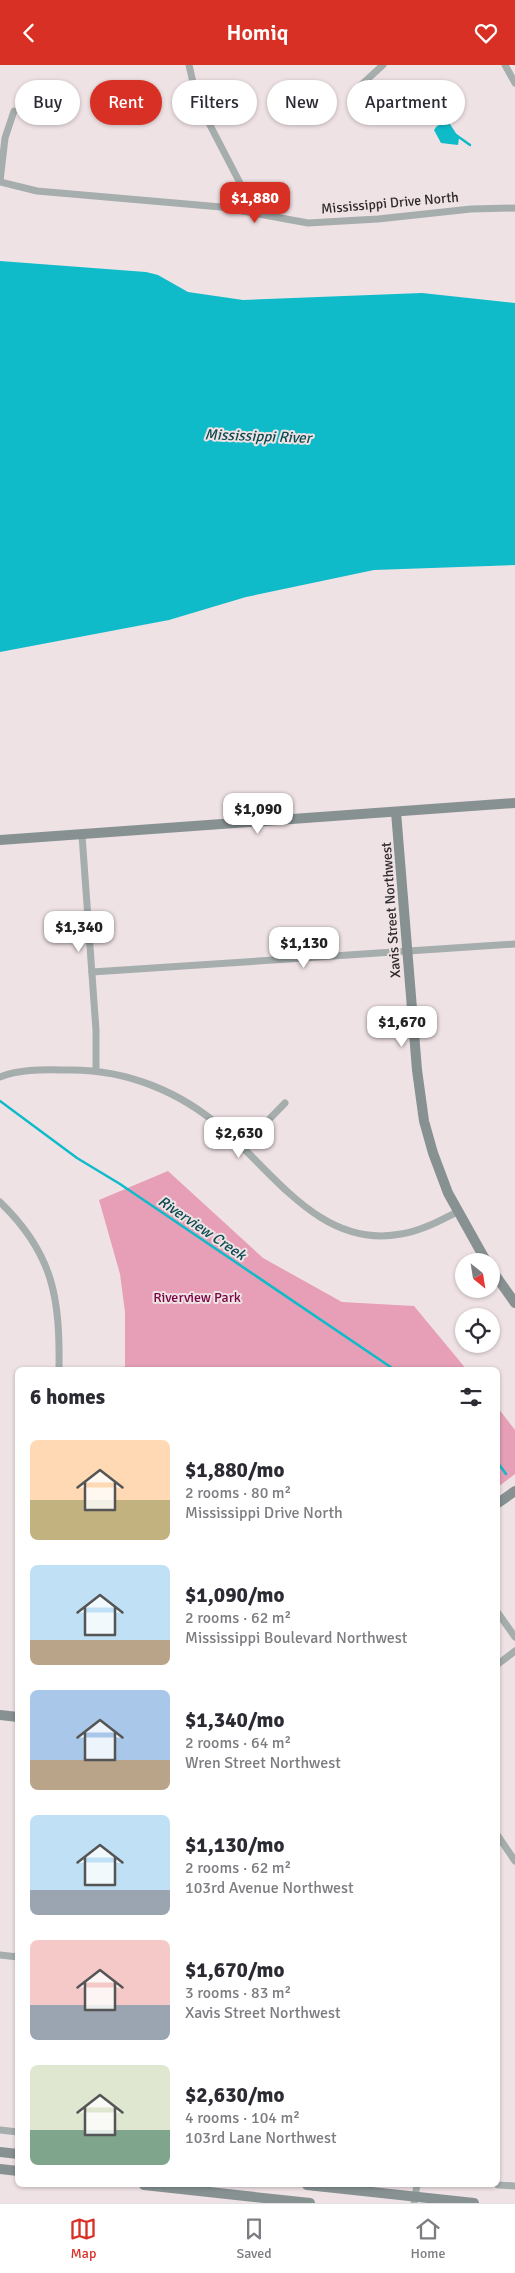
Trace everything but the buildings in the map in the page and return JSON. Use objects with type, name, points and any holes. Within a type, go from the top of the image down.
[{"type":"street","points":[[189,65],[197,100],[240,183],[241,199],[238,210]]},
{"type":"street","points":[[366,80],[383,65]]},
{"type":"street","points":[[505,65],[515,83]]},
{"type":"street","name":"Mississippi Drive North","points":[[14,111],[5,138],[0,181],[37,191],[238,210],[308,223],[378,219],[471,209],[515,208]]},
{"type":"street","points":[[0,840],[515,803]]},
{"type":"street","name":"Xavis Street Northwest","points":[[396,812],[417,1070],[424,1121],[441,1177],[457,1212],[481,1253]]},
{"type":"street","points":[[82,835],[92,972],[96,1070]]},
{"type":"street","points":[[92,972],[515,944]]},
{"type":"street","points":[[0,1077],[22,1072],[96,1070],[136,1079],[180,1098],[224,1129],[311,1212],[340,1229],[370,1235],[401,1234],[457,1212]]},
{"type":"street","points":[[242,1147],[285,1103]]},
{"type":"street","points":[[0,1203],[30,1237],[44,1261],[57,1301],[59,1367]]},
{"type":"street","points":[[500,1282],[515,1303]]},
{"type":"street","points":[[500,1502],[515,1491]]},
{"type":"street","points":[[500,1616],[515,1637]]},
{"type":"street","points":[[500,1662],[515,1651]]},
{"type":"street","points":[[0,1715],[15,1717]]},
{"type":"street","points":[[500,1840],[515,1861]]},
{"type":"street","points":[[500,1849],[504,1846]]},
{"type":"street","points":[[0,1955],[15,1957]]},
{"type":"street","points":[[0,2130],[15,2132]]},
{"type":"street","points":[[0,2152],[15,2154]]},
{"type":"street","points":[[0,2169],[15,2171]]},
{"type":"street","points":[[500,2185],[515,2186]]},
{"type":"street","points":[[162,2187],[310,2203]]},
{"type":"street","points":[[321,2187],[415,2200],[474,2203]]},
{"type":"street","points":[[415,2200],[416,2187]]},
{"type":"green space","name":"Riverview Park","points":[[168,1171],[263,1258],[342,1302],[414,1306],[465,1367],[125,1367],[125,1312],[120,1274],[99,1200]]},
{"type":"green space","points":[[500,1411],[515,1430],[515,1474],[500,1485]]},
{"type":"water","points":[[451,125],[459,138],[458,145],[441,143],[434,130],[437,126]]},
{"type":"water","name":"Mississippi River","points":[[0,261],[146,272],[158,275],[188,292],[243,300],[422,293],[515,303],[515,565],[374,570],[246,597],[169,620],[0,652]]},
{"type":"waterway","points":[[456,135],[470,145]]},
{"type":"waterway","name":"Riverview Creek","points":[[0,1101],[77,1158],[120,1184],[391,1367]]},
{"type":"waterway","name":"Riverview Creek","points":[[500,1466],[506,1474]]}]
